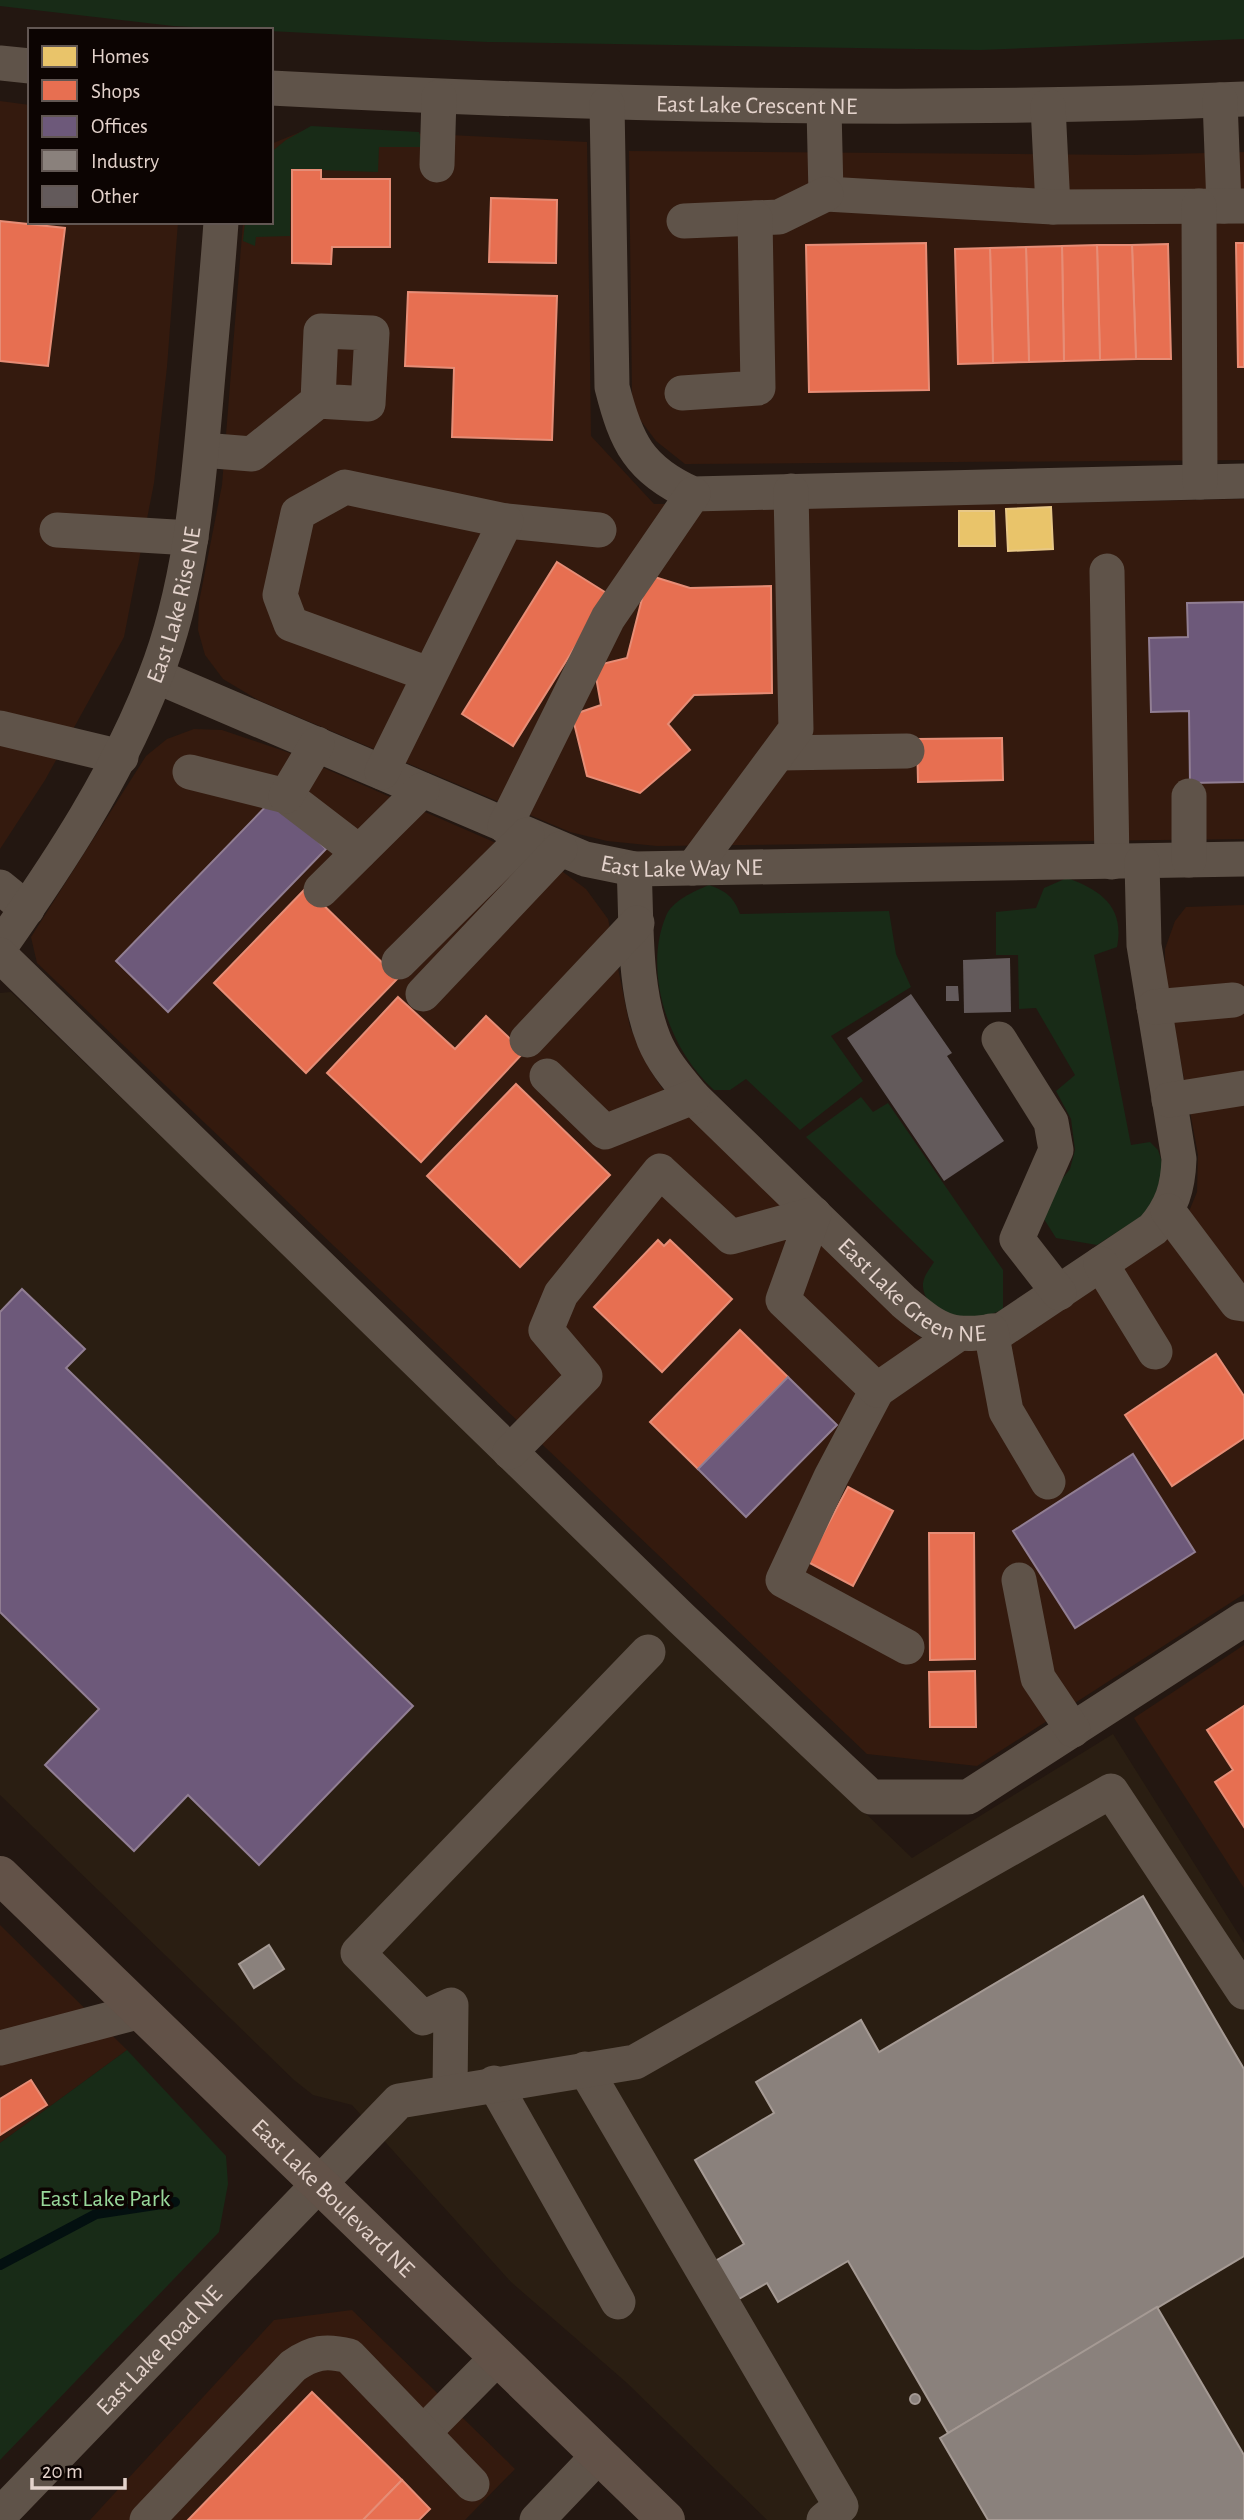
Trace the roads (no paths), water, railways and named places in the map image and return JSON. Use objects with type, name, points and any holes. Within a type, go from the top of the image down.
[{"type":"main road","name":"East Lake Boulevard NE","points":[[0,1875],[316,2184],[666,2520]]},
{"type":"street","points":[[0,63],[28,66]]},
{"type":"street","name":"East Lake Crescent NE","points":[[273,88],[607,104],[824,108],[1048,106],[1232,99]]},
{"type":"street","points":[[437,165],[439,97]]},
{"type":"street","points":[[1200,482],[1232,99]]},
{"type":"street","points":[[607,104],[611,387],[621,425],[640,460],[666,482],[693,494],[1244,481]]},
{"type":"street","points":[[1048,106],[1053,207]]},
{"type":"street","points":[[824,108],[826,194]]},
{"type":"street","points":[[684,221],[779,217],[826,194],[1053,207],[1222,206]]},
{"type":"street","points":[[682,393],[758,388],[755,218]]},
{"type":"street","name":"East Lake Rise NE","points":[[0,947],[27,909],[121,757],[156,676],[180,593],[191,538],[202,450],[221,224]]},
{"type":"street","points":[[202,450],[252,454],[318,401]]},
{"type":"street","points":[[428,674],[291,624],[280,595],[298,513],[345,487],[506,521],[599,530]]},
{"type":"street","points":[[693,868],[796,729],[790,491]]},
{"type":"street","points":[[399,962],[516,830],[608,618],[693,494]]},
{"type":"street","points":[[382,772],[428,674],[506,521]]},
{"type":"street","points":[[58,530],[191,538]]},
{"type":"street","name":"East Lake Green NE","points":[[634,869],[645,1011],[654,1040],[669,1069],[693,1097],[934,1328],[975,1333],[1002,1330],[1153,1229],[1168,1211],[1178,1185],[1179,1159],[1144,945],[1127,862],[1107,571]]},
{"type":"street","name":"East Lake Way NE","points":[[156,676],[560,849],[585,859],[634,869],[1244,859]]},
{"type":"street","points":[[0,728],[121,757]]},
{"type":"street","points":[[286,796],[317,744]]},
{"type":"street","points":[[779,752],[907,751]]},
{"type":"street","points":[[190,772],[286,796],[359,852]]},
{"type":"street","points":[[321,891],[422,790]]},
{"type":"street","points":[[1189,796],[1189,860]]},
{"type":"street","points":[[423,994],[560,849]]},
{"type":"street","points":[[0,887],[27,909]]},
{"type":"street","points":[[527,1040],[637,923]]},
{"type":"street","points":[[0,956],[510,1452],[871,1797],[968,1797],[1244,1619]]},
{"type":"street","points":[[1154,1007],[1233,1000]]},
{"type":"street","points":[[999,1039],[1051,1122],[1056,1150],[1017,1239],[1059,1293]]},
{"type":"street","points":[[547,1076],[605,1132],[693,1097]]},
{"type":"street","points":[[1169,1100],[1244,1088]]},
{"type":"street","points":[[510,1452],[585,1376],[546,1330],[561,1294],[660,1171],[731,1237],[814,1214]]},
{"type":"street","points":[[1168,1211],[1237,1303],[1244,1304]]},
{"type":"street","points":[[814,1214],[783,1300],[877,1390]]},
{"type":"street","points":[[1101,1264],[1155,1352]]},
{"type":"street","points":[[907,1647],[783,1580],[835,1468],[877,1390],[975,1333],[1006,1412],[1048,1482]]},
{"type":"street","points":[[1019,1580],[1038,1678],[1073,1730]]},
{"type":"street","points":[[450,2092],[451,2005],[423,2018],[358,1953],[648,1652]]},
{"type":"street","name":"East Lake Road NE","points":[[0,2515],[316,2184],[399,2101],[494,2083],[635,2062],[1111,1791],[1244,1992]]},
{"type":"street","points":[[0,2048],[141,2011]]},
{"type":"street","points":[[585,2069],[840,2515]]},
{"type":"street","points":[[494,2083],[618,2302]]},
{"type":"street","points":[[147,2520],[293,2366],[308,2355],[327,2351],[349,2356],[472,2483]]},
{"type":"street","points":[[424,2433],[498,2357]]},
{"type":"street","points":[[537,2520],[599,2455]]},
{"type":"waterway","points":[[0,2265],[96,2214],[175,2202]]},
{"type":"park label","name":"East Lake Park","points":[[105,2198]]}]
